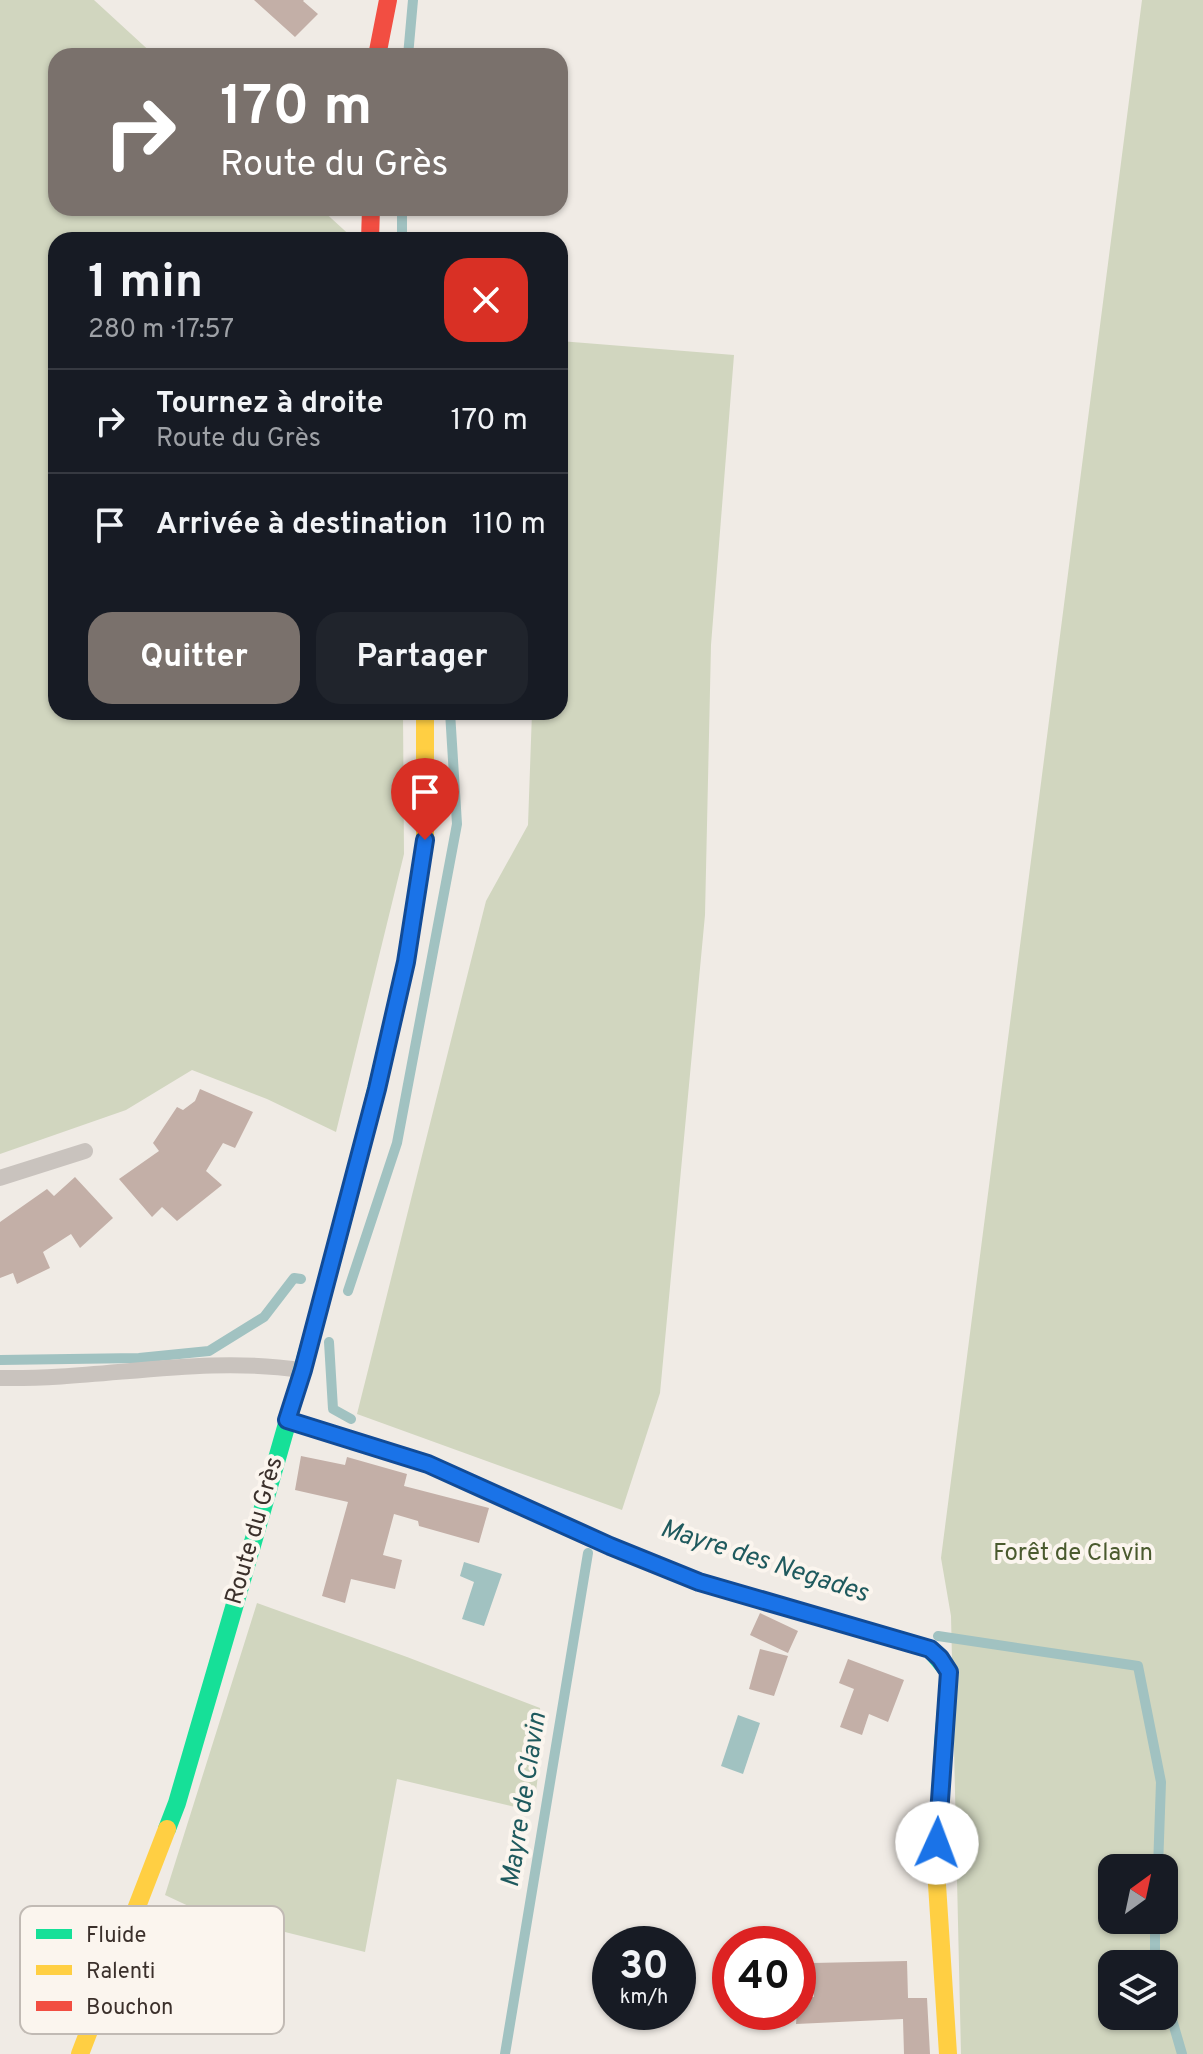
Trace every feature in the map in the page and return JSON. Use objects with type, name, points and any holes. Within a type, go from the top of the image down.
[{"type":"street","points":[[379,48],[388,0]]},
{"type":"street","name":"Route du Grès","points":[[137,1906],[177,1803],[303,1370],[377,1089],[406,962],[425,840],[425,720]]},
{"type":"street","points":[[287,1420],[428,1464],[610,1546],[699,1582],[930,1649],[940,1658],[949,1672],[936,1869],[948,2054]]},
{"type":"street","name":"Route du Grès","points":[[80,2054],[88,2034]]},
{"type":"lane","points":[[0,1178],[85,1151]]},
{"type":"lane","points":[[0,1378],[36,1379],[214,1364],[273,1365],[303,1370]]},
{"type":"green space","points":[[0,0],[94,0],[146,48],[48,48],[48,216],[329,216],[346,232],[48,232],[48,720],[403,720],[404,854],[336,1132],[267,1099],[192,1070],[126,1110],[0,1154]]},
{"type":"green space","name":"Forêt de Clavin","points":[[1142,0],[1203,0],[1203,2054],[961,2054],[951,1616],[941,1558]]},
{"type":"green space","points":[[568,342],[734,355],[711,645],[705,915],[660,1393],[622,1510],[357,1414],[486,901],[528,825],[532,720],[568,720]]},
{"type":"green space","points":[[257,1603],[540,1708],[542,1744],[535,1799],[515,1807],[397,1779],[365,1952],[284,1932],[284,1906],[188,1906],[165,1895]]},
{"type":"water","points":[[464,1562],[502,1574],[484,1626],[462,1619],[474,1582],[460,1576]]},
{"type":"water","points":[[738,1715],[760,1723],[743,1774],[721,1766]]},
{"type":"building","points":[[254,0],[304,0],[318,14],[295,37]]},
{"type":"building","points":[[200,1089],[253,1112],[235,1148],[223,1143],[206,1171],[222,1185],[177,1221],[162,1207],[152,1217],[119,1179],[159,1151],[153,1143],[177,1107],[183,1110],[195,1101]]},
{"type":"building","points":[[75,1177],[113,1218],[80,1248],[71,1234],[43,1252],[50,1268],[17,1284],[13,1273],[0,1278],[0,1222],[47,1189],[54,1196]]},
{"type":"building","points":[[301,1456],[345,1465],[347,1457],[407,1474],[404,1486],[489,1508],[479,1543],[419,1526],[418,1521],[394,1514],[383,1555],[402,1560],[395,1589],[351,1579],[345,1603],[322,1596],[348,1502],[295,1490]]},
{"type":"building","points":[[760,1613],[798,1631],[788,1653],[750,1635]]},
{"type":"building","points":[[760,1649],[788,1656],[774,1696],[749,1689]]},
{"type":"building","points":[[848,1659],[904,1680],[888,1722],[869,1714],[862,1735],[840,1727],[854,1689],[839,1683]]},
{"type":"building","points":[[907,1961],[908,1998],[927,1998],[930,2054],[904,2054],[903,2019],[816,2023],[816,1963]]},
{"type":"waterway","points":[[409,48],[413,0]]},
{"type":"waterway","points":[[402,216],[402,232]]},
{"type":"waterway","points":[[348,1291],[397,1143],[457,824],[450,720]]},
{"type":"waterway","name":"Mayre des Negades","points":[[0,1360],[139,1358],[209,1351],[264,1317],[294,1278],[301,1279]]},
{"type":"waterway","name":"Mayre des Negades","points":[[329,1342],[333,1409],[351,1419]]},
{"type":"waterway","name":"Mayre de Clavin","points":[[505,2054],[588,1553]]},
{"type":"waterway","name":"Mayre des Negades","points":[[938,1636],[1138,1666],[1161,1782],[1158,1854]]},
{"type":"waterway","name":"Mayre des Negades","points":[[1155,1934],[1155,1950]]},
{"type":"waterway","name":"Mayre des Negades","points":[[1175,2030],[1182,2054]]},
{"type":"traffic: fast","points":[[167,1829],[293,1404],[397,1002]]},
{"type":"traffic: fast","points":[[287,1420],[428,1464],[610,1546],[699,1582],[930,1649],[949,1672],[943,1746]]},
{"type":"traffic: slow","points":[[397,1002],[425,840],[425,720]]},
{"type":"traffic: slow","points":[[943,1746],[936,1869],[948,2054]]},
{"type":"traffic: slow","points":[[137,1906],[167,1829]]},
{"type":"traffic: slow","points":[[80,2054],[88,2034]]},
{"type":"traffic: jam","points":[[379,48],[388,0]]},
{"type":"traffic: jam","points":[[370,232],[371,216]]},
{"type":"route","points":[[425,840],[406,962],[377,1089],[287,1420],[428,1464],[610,1546],[699,1582],[930,1649],[949,1672],[937,1843]]}]
